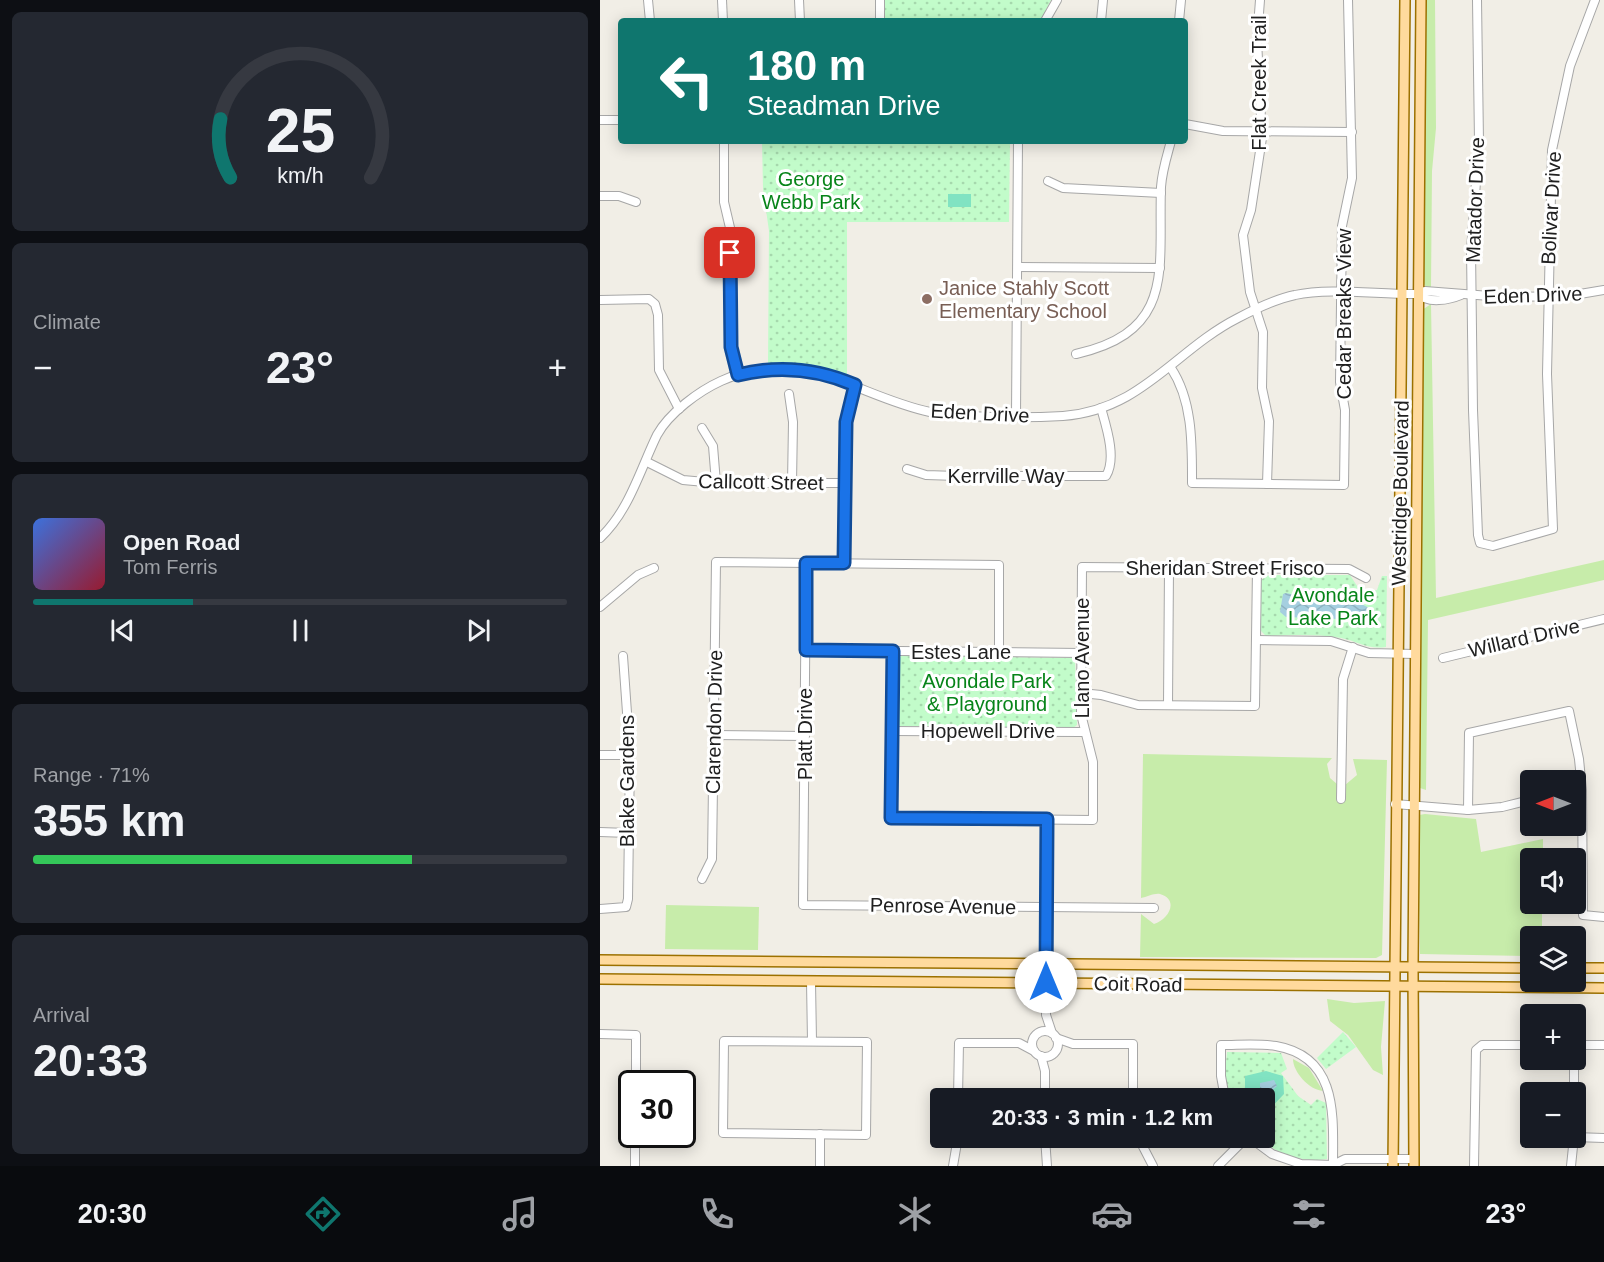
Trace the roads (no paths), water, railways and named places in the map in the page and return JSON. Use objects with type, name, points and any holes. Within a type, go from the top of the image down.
[{"type":"main road","name":"Westridge Boulevard","points":[[1393,1162],[1405,0]]},
{"type":"main road","name":"Westridge Boulevard","points":[[1414,1162],[1415,987],[1413,968],[1421,0]]},
{"type":"main road","name":"Coit Road","points":[[600,960],[811,964],[1520,968]]},
{"type":"main road","points":[[811,964],[811,982]]},
{"type":"main road","points":[[1586,968],[1604,968]]},
{"type":"main road","name":"Coit Road","points":[[600,979],[1604,988]]},
{"type":"street","points":[[648,0],[650,18]]},
{"type":"street","points":[[722,0],[723,18]]},
{"type":"street","points":[[799,0],[800,18]]},
{"type":"street","points":[[880,0],[880,18]]},
{"type":"street","points":[[1047,18],[1057,0]]},
{"type":"street","points":[[1101,18],[1102,0]]},
{"type":"street","points":[[1179,18],[1181,0]]},
{"type":"street","name":"Flat Creek Trail","points":[[1260,0],[1257,40],[1262,133],[1251,210],[1243,235],[1250,292],[1263,332],[1262,388],[1269,421],[1267,484]]},
{"type":"street","name":"Cedar Breaks View","points":[[1267,484],[1344,485],[1345,410],[1340,382],[1342,226],[1352,178],[1348,0]]},
{"type":"street","name":"Matador Drive","points":[[1477,0],[1479,141],[1472,250],[1473,410],[1480,543],[1493,546],[1553,529]]},
{"type":"street","name":"Bolivar Drive","points":[[1553,529],[1547,411],[1552,150],[1570,66],[1595,0]]},
{"type":"street","points":[[600,120],[618,120]]},
{"type":"street","points":[[1188,125],[1222,131],[1262,133],[1352,132]]},
{"type":"street","points":[[724,144],[724,202],[731,232],[730,337],[738,375]]},
{"type":"street","points":[[1016,416],[1018,144]]},
{"type":"street","points":[[1076,354],[1101,349],[1119,341],[1150,311],[1159,287],[1161,193],[1170,144]]},
{"type":"street","points":[[1047,181],[1063,188],[1161,193]]},
{"type":"street","points":[[600,196],[619,196],[636,202]]},
{"type":"street","points":[[1017,267],[1160,268]]},
{"type":"street","name":"Eden Drive","points":[[600,538],[622,508],[647,462],[658,434],[679,409],[705,390],[738,375],[781,368],[819,373],[932,412],[1063,416],[1101,408],[1129,397],[1235,319],[1296,295],[1341,293],[1402,295],[1418,294],[1422,291],[1445,291],[1473,297],[1568,297],[1604,290]]},
{"type":"street","points":[[600,300],[649,299],[655,304],[658,315],[659,370],[679,409]]},
{"type":"street","points":[[1171,368],[1178,377],[1191,427],[1192,483],[1267,484]]},
{"type":"street","points":[[844,563],[846,422],[855,385]]},
{"type":"street","points":[[789,394],[793,422],[792,483]]},
{"type":"street","name":"Kerrville Way","points":[[907,469],[926,475],[1107,476],[1110,462],[1101,408]]},
{"type":"street","points":[[702,428],[713,446],[716,483]]},
{"type":"street","name":"Callcott Street","points":[[647,462],[683,480],[716,483],[845,483]]},
{"type":"street","name":"Clarendon Drive","points":[[702,879],[712,859],[716,562],[806,563]]},
{"type":"street","points":[[806,563],[999,565],[999,652]]},
{"type":"street","name":"Platt Drive","points":[[803,905],[806,563]]},
{"type":"street","name":"Sheridan Street Frisco","points":[[1082,567],[1349,569],[1366,578]]},
{"type":"street","name":"Llano Avenue","points":[[1047,819],[1093,820],[1093,762],[1083,732],[1081,693],[1082,567]]},
{"type":"street","points":[[600,606],[638,575],[654,568]]},
{"type":"street","points":[[1168,705],[1169,568]]},
{"type":"street","points":[[1081,693],[1105,695],[1133,704],[1256,706],[1257,568]]},
{"type":"street","name":"Willard Drive","points":[[1443,658],[1604,619]]},
{"type":"street","points":[[1256,640],[1326,640],[1369,652],[1415,654]]},
{"type":"street","points":[[1341,799],[1343,679],[1353,647]]},
{"type":"street","name":"Estes Lane","points":[[806,650],[1081,653]]},
{"type":"street","points":[[893,651],[891,818],[1047,819],[1046,1015],[1054,1036],[1055,1052],[1045,1071]]},
{"type":"street","name":"Blake Gardens","points":[[600,909],[626,907],[630,755],[623,656]]},
{"type":"street","points":[[1468,810],[1469,733],[1569,711],[1579,759],[1579,770]]},
{"type":"street","name":"Hopewell Drive","points":[[892,731],[1083,732]]},
{"type":"street","points":[[714,735],[805,736]]},
{"type":"street","points":[[600,755],[630,755]]},
{"type":"street","points":[[1395,804],[1468,810],[1502,807],[1520,802]]},
{"type":"street","points":[[600,832],[628,833]]},
{"type":"street","points":[[1580,836],[1583,915],[1604,917]]},
{"type":"street","name":"Penrose Avenue","points":[[803,905],[1154,908]]},
{"type":"street","points":[[811,982],[812,1041]]},
{"type":"street","points":[[1045,1088],[1045,1071],[1037,1053],[1036,1035],[1046,1015]]},
{"type":"street","points":[[600,1034],[636,1035],[636,1070]]},
{"type":"street","points":[[1019,1044],[1036,1035],[1054,1036],[1073,1044],[1133,1044],[1133,1088]]},
{"type":"street","points":[[724,1041],[812,1041],[867,1042],[866,1135],[723,1133],[724,1041]]},
{"type":"street","points":[[958,1088],[958,1043],[1019,1044],[1037,1053],[1055,1052],[1073,1044]]},
{"type":"street","points":[[1474,1166],[1475,1055],[1479,1046],[1520,1044]]},
{"type":"street","points":[[1223,1088],[1221,1045],[1278,1047],[1297,1054],[1313,1066],[1325,1082],[1332,1101],[1333,1166]]},
{"type":"street","points":[[1586,1045],[1604,1045]]},
{"type":"street","points":[[820,1134],[820,1166]]},
{"type":"street","points":[[1586,1137],[1604,1138]]},
{"type":"street","points":[[635,1148],[635,1166]]},
{"type":"street","points":[[953,1166],[956,1148]]},
{"type":"street","points":[[1046,1148],[1047,1166]]},
{"type":"street","points":[[1144,1148],[1153,1166]]},
{"type":"street","points":[[1218,1166],[1237,1148]]},
{"type":"street","points":[[1263,1148],[1286,1160],[1333,1166],[1345,1159],[1414,1162]]},
{"type":"street","points":[[1571,1166],[1573,1148]]},
{"type":"water","points":[[1283,594],[1295,595],[1302,604],[1308,604],[1314,597],[1343,594],[1369,608],[1370,613],[1361,620],[1286,617],[1280,612]]},
{"type":"water","points":[[1274,1080],[1277,1086],[1260,1088],[1260,1083]]},
{"type":"place","name":"Janice Stahly Scott Elementary School","points":[[927,299]]},
{"type":"park label","name":"George Webb Park","points":[[811,190]]},
{"type":"park label","name":"Avondale Lake Park","points":[[1333,606]]},
{"type":"park label","name":"Avondale Park & Playground","points":[[987,692]]}]
